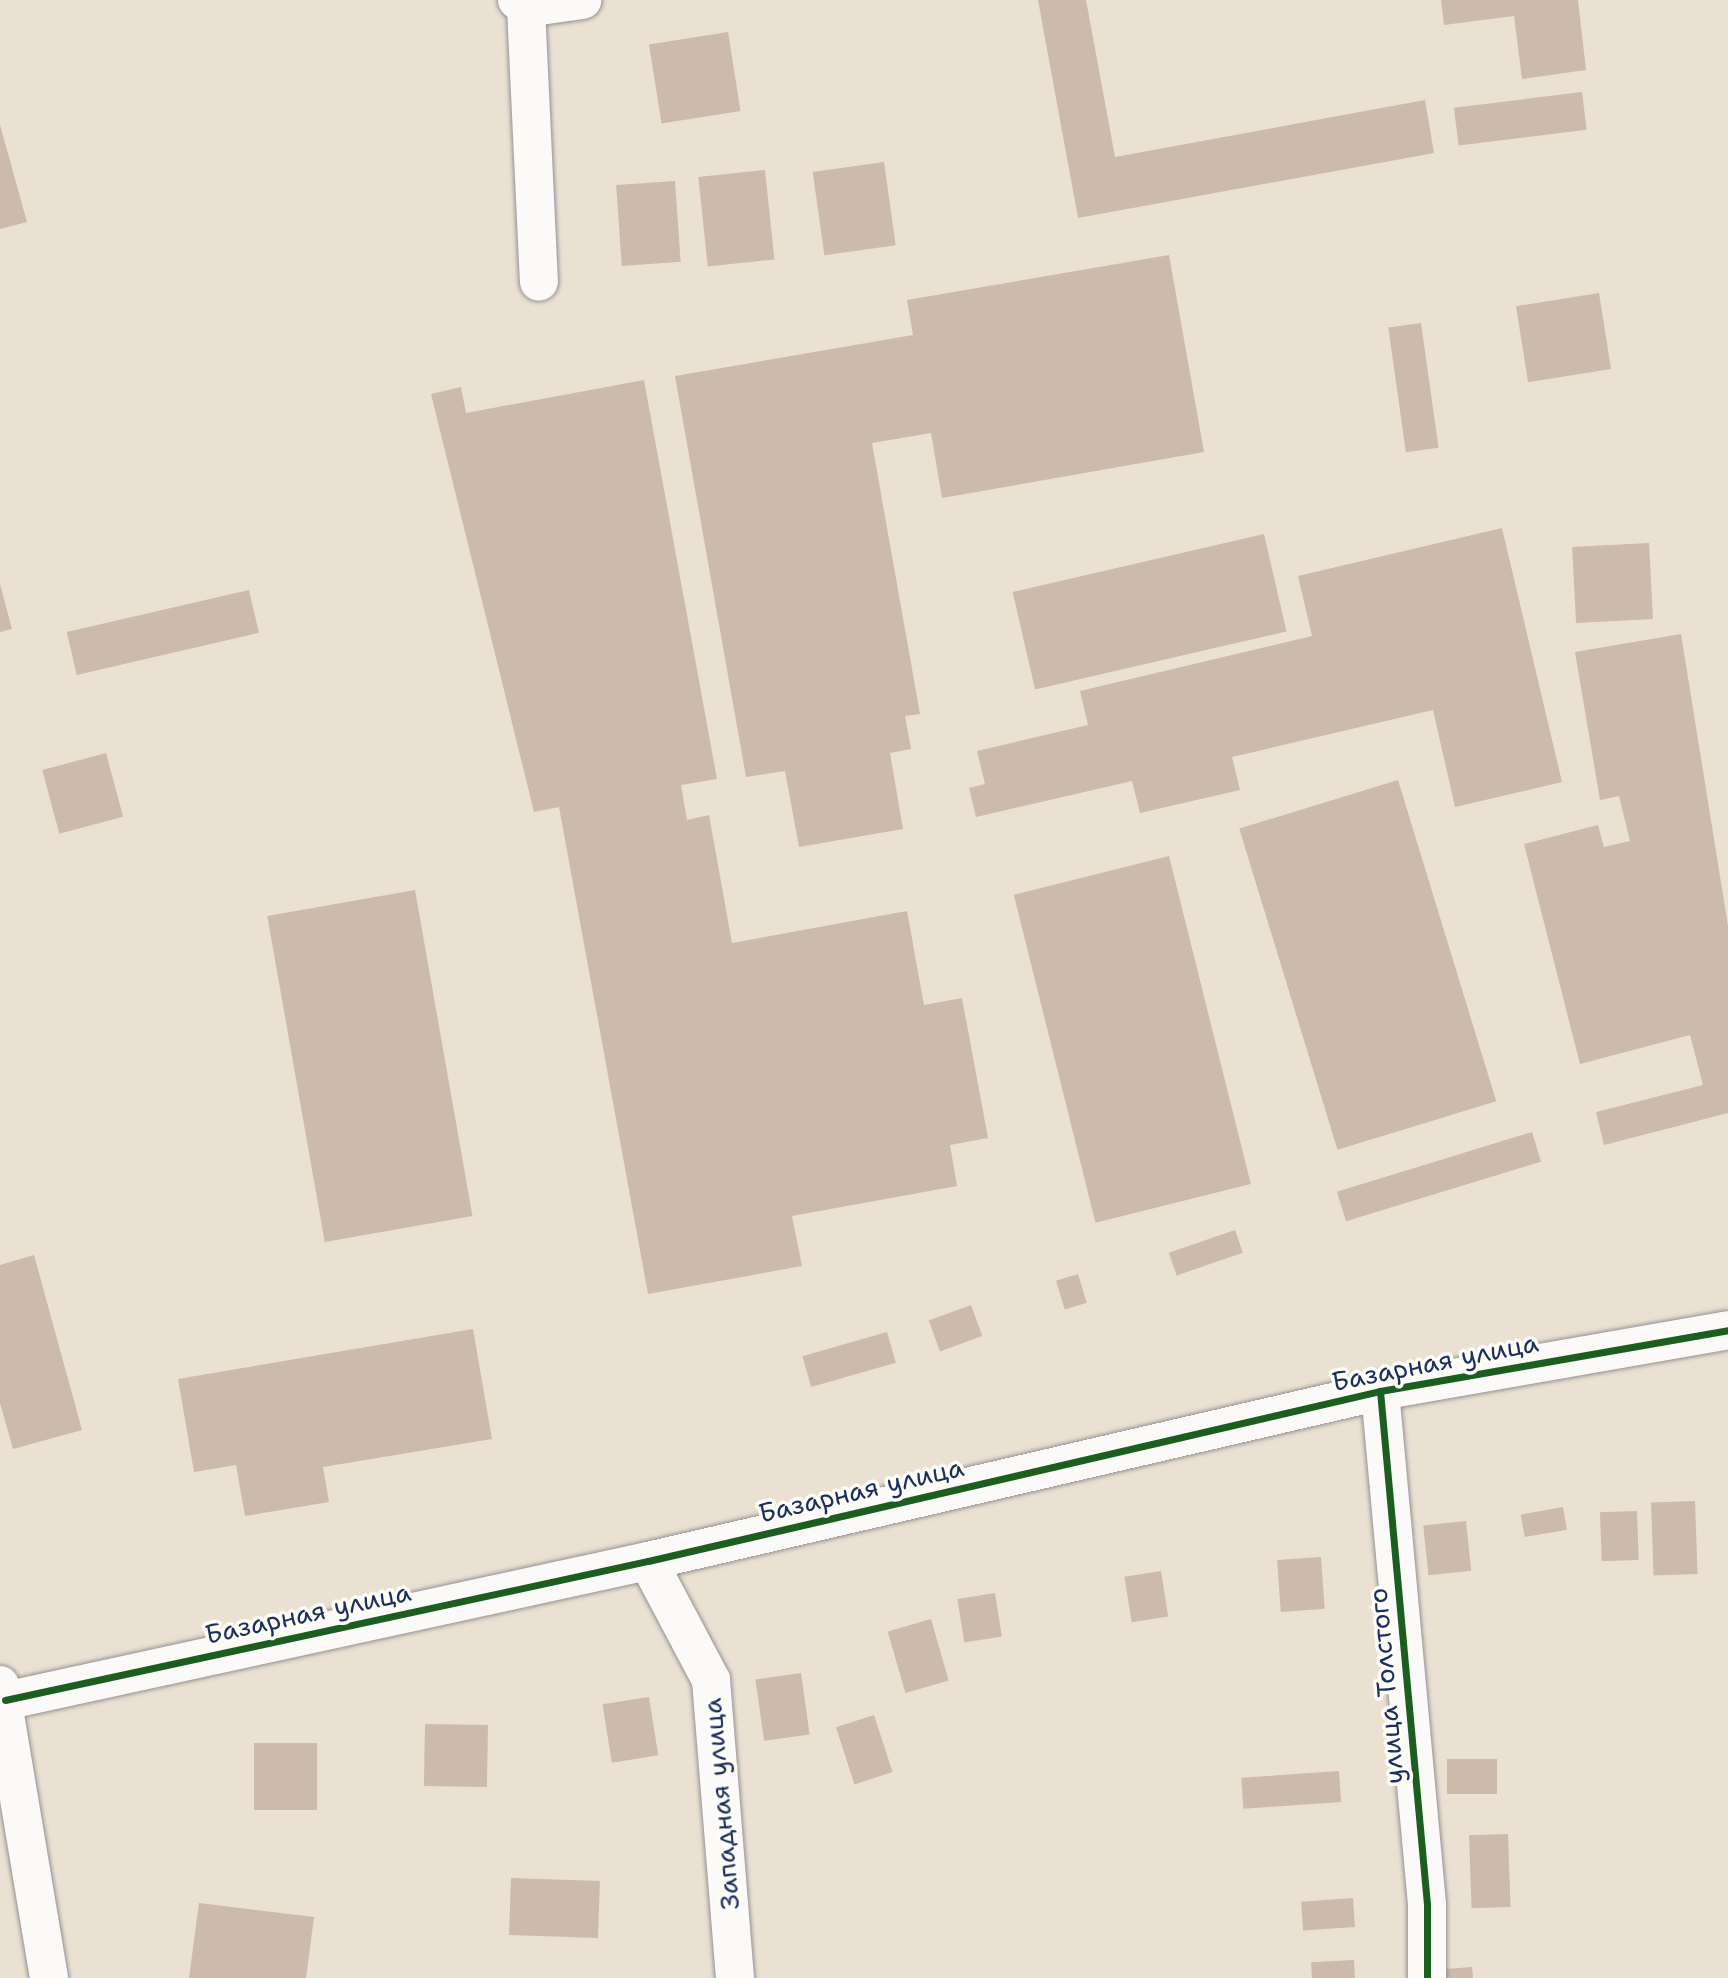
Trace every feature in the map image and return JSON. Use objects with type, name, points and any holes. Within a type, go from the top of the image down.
[{"type":"street","points":[[539,282],[521,4],[582,0]]},
{"type":"street","name":"Базарная улица","points":[[2,1696],[648,1561],[1380,1391],[1728,1330]]},
{"type":"street","name":"улица Толстого","points":[[1380,1391],[1427,1904],[1427,1978]]},
{"type":"street","name":"Западная улица","points":[[648,1561],[710,1680],[734,1978]]},
{"type":"street","points":[[2,1696],[49,1978]]},
{"type":"building","points":[[1038,0],[1086,0],[1115,157],[1425,100],[1434,153],[1078,218]]},
{"type":"building","points":[[1441,0],[1578,0],[1586,70],[1522,79],[1514,16],[1444,25]]},
{"type":"building","points":[[728,32],[741,111],[661,124],[649,45]]},
{"type":"building","points":[[1582,92],[1587,130],[1459,145],[1454,108]]},
{"type":"building","points":[[0,125],[27,222],[0,229]]},
{"type":"building","points":[[884,162],[896,245],[824,255],[813,172]]},
{"type":"building","points":[[765,170],[774,260],[708,267],[698,177]]},
{"type":"building","points":[[675,181],[681,262],[622,266],[616,185]]},
{"type":"building","points":[[1169,255],[1204,452],[942,498],[931,433],[872,443],[920,714],[905,716],[911,749],[890,753],[903,829],[799,847],[785,771],[746,777],[675,376],[913,335],[907,300]]},
{"type":"building","points":[[1599,293],[1611,369],[1528,382],[1516,306]]},
{"type":"building","points":[[1421,323],[1439,448],[1406,452],[1388,328]]},
{"type":"building","points":[[644,380],[717,779],[681,785],[687,820],[709,815],[732,943],[907,911],[924,1005],[962,998],[988,1138],[950,1145],[957,1186],[792,1216],[802,1266],[648,1294],[559,807],[534,812],[431,394],[461,387],[466,413]]},
{"type":"building","points":[[1502,528],[1562,782],[1455,807],[1433,710],[1232,757],[1240,790],[1140,813],[1132,781],[976,817],[969,788],[985,784],[977,751],[1088,725],[1080,691],[1312,636],[1298,576]]},
{"type":"building","points":[[1264,534],[1286,631],[1035,689],[1013,592]]},
{"type":"building","points":[[1649,543],[1653,619],[1576,623],[1572,547]]},
{"type":"building","points":[[0,584],[12,629],[0,632]]},
{"type":"building","points":[[249,590],[259,633],[77,675],[67,632]]},
{"type":"building","points":[[1681,634],[1728,926],[1728,1113],[1604,1145],[1596,1112],[1703,1085],[1690,1035],[1580,1064],[1524,844],[1598,825],[1604,847],[1630,841],[1619,796],[1600,800],[1575,652]]},
{"type":"building","points":[[106,753],[123,817],[59,834],[42,770]]},
{"type":"building","points":[[1398,780],[1496,1101],[1337,1150],[1239,829]]},
{"type":"building","points":[[1169,856],[1251,1184],[1096,1223],[1014,895]]},
{"type":"building","points":[[415,890],[472,1216],[325,1242],[267,916]]},
{"type":"building","points":[[1532,1132],[1541,1162],[1346,1221],[1337,1192]]},
{"type":"building","points":[[1235,1230],[1243,1253],[1177,1275],[1169,1253]]},
{"type":"building","points":[[34,1255],[82,1430],[13,1449],[0,1403],[0,1265]]},
{"type":"building","points":[[1078,1274],[1087,1303],[1065,1309],[1056,1281]]},
{"type":"building","points":[[971,1305],[982,1336],[940,1351],[929,1320]]},
{"type":"building","points":[[473,1329],[492,1439],[323,1467],[329,1502],[245,1516],[236,1465],[194,1472],[178,1379]]},
{"type":"building","points":[[887,1332],[896,1363],[811,1387],[802,1356]]},
{"type":"building","points":[[1695,1501],[1698,1574],[1654,1575],[1651,1503]]},
{"type":"building","points":[[1563,1507],[1567,1530],[1525,1537],[1521,1514]]},
{"type":"building","points":[[1637,1511],[1639,1560],[1602,1561],[1600,1512]]},
{"type":"building","points":[[1466,1521],[1471,1571],[1428,1575],[1423,1525]]},
{"type":"building","points":[[1321,1557],[1325,1609],[1281,1612],[1277,1560]]},
{"type":"building","points":[[1161,1571],[1168,1616],[1132,1622],[1124,1577]]},
{"type":"building","points":[[995,1593],[1002,1636],[964,1642],[957,1599]]},
{"type":"building","points":[[931,1619],[949,1681],[905,1693],[888,1631]]},
{"type":"building","points":[[801,1673],[810,1734],[764,1741],[755,1679]]},
{"type":"building","points":[[649,1697],[658,1755],[612,1763],[603,1704]]},
{"type":"building","points":[[874,1715],[893,1772],[854,1784],[836,1727]]},
{"type":"building","points":[[425,1724],[488,1725],[487,1787],[424,1786]]},
{"type":"building","points":[[254,1743],[317,1743],[317,1810],[254,1810]]},
{"type":"building","points":[[1447,1759],[1497,1759],[1497,1794],[1447,1794]]},
{"type":"building","points":[[1339,1771],[1341,1802],[1243,1809],[1241,1778]]},
{"type":"building","points":[[1508,1834],[1511,1907],[1472,1908],[1469,1835]]},
{"type":"building","points":[[511,1878],[600,1881],[598,1938],[509,1935]]},
{"type":"building","points":[[1353,1898],[1355,1927],[1303,1931],[1301,1902]]},
{"type":"building","points":[[199,1903],[314,1917],[306,1978],[189,1978]]},
{"type":"building","points":[[1354,1960],[1355,1978],[1312,1978],[1311,1962]]},
{"type":"building","points":[[1472,1967],[1473,1978],[1446,1978],[1445,1969]]},
{"type":"cycle path","points":[[5,1700],[648,1561],[1380,1391],[1728,1330]]},
{"type":"cycle path","points":[[1380,1391],[1427,1904],[1427,1978]]}]
